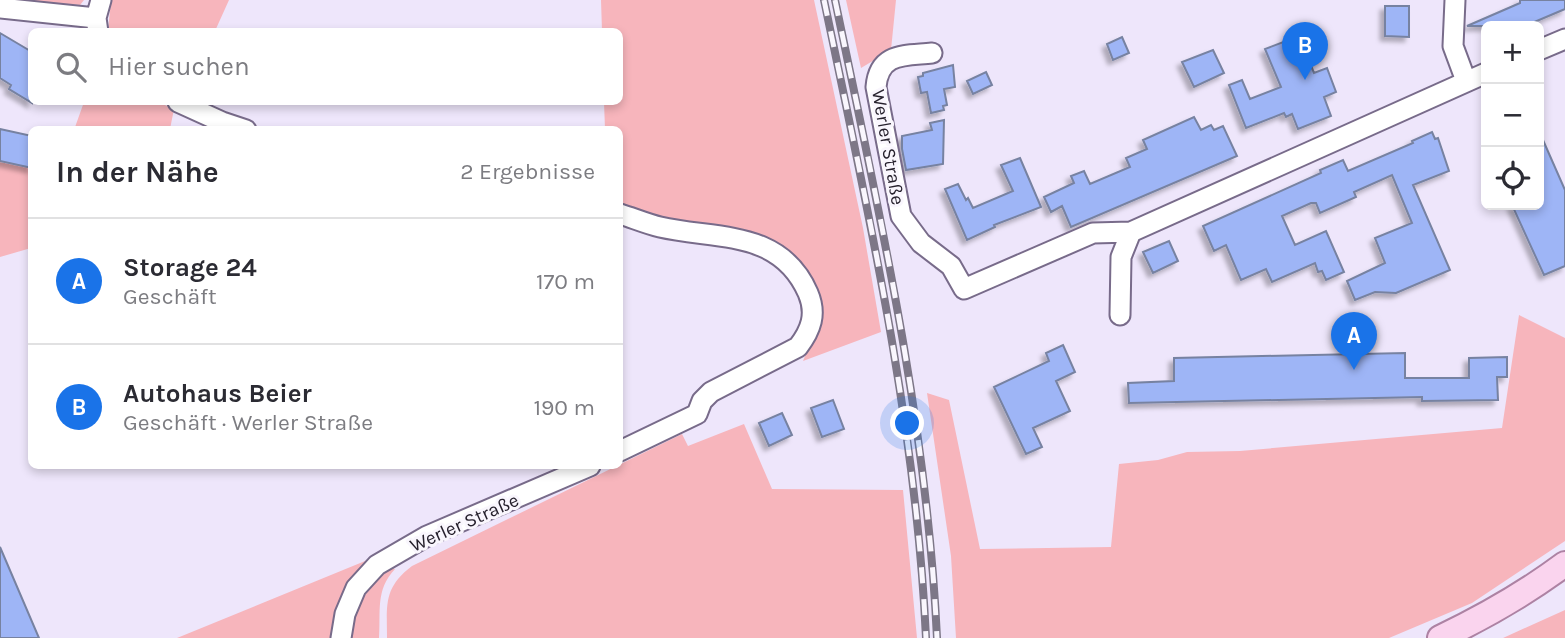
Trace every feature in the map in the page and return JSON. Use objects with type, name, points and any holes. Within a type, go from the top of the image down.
[{"type":"main road","points":[[1440,638],[1511,600],[1565,564]]},
{"type":"street","points":[[1455,0],[1453,46],[1466,81]]},
{"type":"street","points":[[0,8],[98,16]]},
{"type":"street","points":[[1544,48],[1565,39]]},
{"type":"street","name":"Werler Straße","points":[[932,53],[896,57],[887,62],[880,70],[876,87],[901,216],[921,243],[951,265],[964,289],[1093,233],[1131,232],[1481,75]]},
{"type":"street","points":[[185,105],[234,126]]},
{"type":"street","points":[[623,216],[661,227],[741,239],[760,246],[788,263],[800,276],[810,298],[813,314],[807,335],[798,347],[711,392],[702,401],[698,414],[623,451]]},
{"type":"street","points":[[1120,315],[1121,257],[1131,232]]},
{"type":"street","name":"Werler Straße","points":[[341,638],[345,614],[356,588],[377,565],[427,536],[583,469]]},
{"type":"shaded area","points":[[0,0],[84,0],[80,5]]},
{"type":"shaded area","points":[[111,0],[229,0],[216,28],[108,28]]},
{"type":"shaded area","points":[[601,0],[814,0],[863,228],[881,332],[803,361],[821,317],[808,278],[802,266],[790,253],[776,242],[759,235],[667,219],[623,207],[623,126],[605,126],[604,105],[623,105],[623,28],[602,28]]},
{"type":"shaded area","points":[[846,0],[896,0],[891,50],[861,68]]},
{"type":"shaded area","points":[[83,105],[165,105],[174,109],[171,126],[75,126]]},
{"type":"shaded area","points":[[0,162],[28,167],[28,249],[0,257]]},
{"type":"shaded area","points":[[1519,315],[1565,338],[1565,541],[1472,603],[1389,638],[956,638],[951,556],[927,393],[949,400],[980,549],[1111,547],[1119,464],[1158,460],[1187,452],[1240,451],[1502,428]]},
{"type":"shaded area","points":[[744,424],[772,489],[903,490],[917,638],[387,638],[387,607],[391,590],[412,566],[610,469],[623,469],[623,463],[682,434],[688,446]]},
{"type":"shaded area","points":[[370,559],[342,595],[330,638],[177,638]]},
{"type":"shaded area","points":[[391,568],[395,569],[382,593],[379,638],[350,638],[363,599]]},
{"type":"shaded area","points":[[1565,610],[1565,638],[1503,638]]},
{"type":"building","points":[[1520,0],[1565,0],[1565,9],[1537,21],[1481,21],[1481,26],[1467,26],[1520,3]]},
{"type":"building","points":[[1385,6],[1409,6],[1409,37],[1385,36]]},
{"type":"building","points":[[0,33],[28,50],[28,101],[9,89],[11,85],[0,78]]},
{"type":"building","points":[[1299,36],[1314,73],[1327,68],[1336,92],[1324,97],[1331,116],[1298,129],[1292,114],[1286,117],[1284,113],[1246,128],[1229,85],[1242,80],[1250,99],[1281,87],[1265,49]]},
{"type":"building","points":[[1122,37],[1129,53],[1113,60],[1107,44]]},
{"type":"building","points":[[1213,50],[1224,73],[1194,87],[1182,62]]},
{"type":"building","points":[[953,65],[955,87],[944,89],[947,105],[943,106],[944,110],[931,113],[927,92],[921,93],[918,77],[923,76],[923,73]]},
{"type":"building","points":[[986,72],[992,85],[973,94],[967,81]]},
{"type":"building","points":[[1194,117],[1201,130],[1211,125],[1214,130],[1223,126],[1237,156],[1071,227],[1062,206],[1051,212],[1044,197],[1074,183],[1071,176],[1084,171],[1090,184],[1130,167],[1126,158],[1147,149],[1143,140]]},
{"type":"building","points":[[944,120],[943,164],[906,170],[902,136],[932,130],[930,123]]},
{"type":"building","points":[[0,129],[28,135],[28,167],[0,161]]},
{"type":"building","points":[[1432,132],[1435,139],[1438,138],[1449,171],[1413,185],[1450,270],[1396,293],[1375,292],[1355,300],[1347,281],[1385,263],[1375,238],[1412,223],[1392,175],[1354,192],[1356,197],[1320,213],[1316,203],[1311,203],[1282,216],[1295,245],[1326,231],[1344,272],[1326,280],[1322,271],[1318,272],[1315,263],[1272,282],[1266,269],[1241,280],[1226,245],[1214,251],[1203,226],[1321,173],[1320,170],[1343,160],[1348,171]]},
{"type":"building","points":[[1544,142],[1565,190],[1565,266],[1544,275],[1514,210],[1544,210]]},
{"type":"building","points":[[1020,158],[1041,207],[994,225],[995,227],[967,240],[945,189],[958,184],[973,208],[1013,191],[1001,165]]},
{"type":"building","points":[[1169,241],[1178,261],[1153,273],[1143,252]]},
{"type":"building","points":[[1063,345],[1075,372],[1056,381],[1070,411],[1033,428],[1042,447],[1026,454],[994,387],[1049,361],[1046,353]]},
{"type":"building","points":[[1405,353],[1405,378],[1469,378],[1469,358],[1507,357],[1507,377],[1497,377],[1498,400],[1422,401],[1422,397],[1129,403],[1128,383],[1174,381],[1174,358]]},
{"type":"building","points":[[833,400],[844,429],[822,437],[811,408]]},
{"type":"building","points":[[782,413],[792,435],[769,446],[759,423]]},
{"type":"building","points":[[0,547],[39,638],[0,638]]},
{"type":"railway","points":[[824,0],[873,238],[901,397],[921,557],[926,638]]},
{"type":"railway","points":[[835,0],[884,238],[912,397],[932,557],[937,638]]},
{"type":"place","name":"Autohaus Beier","points":[[1305,80]]},
{"type":"place","name":"Storage 24","points":[[1354,370]]}]
